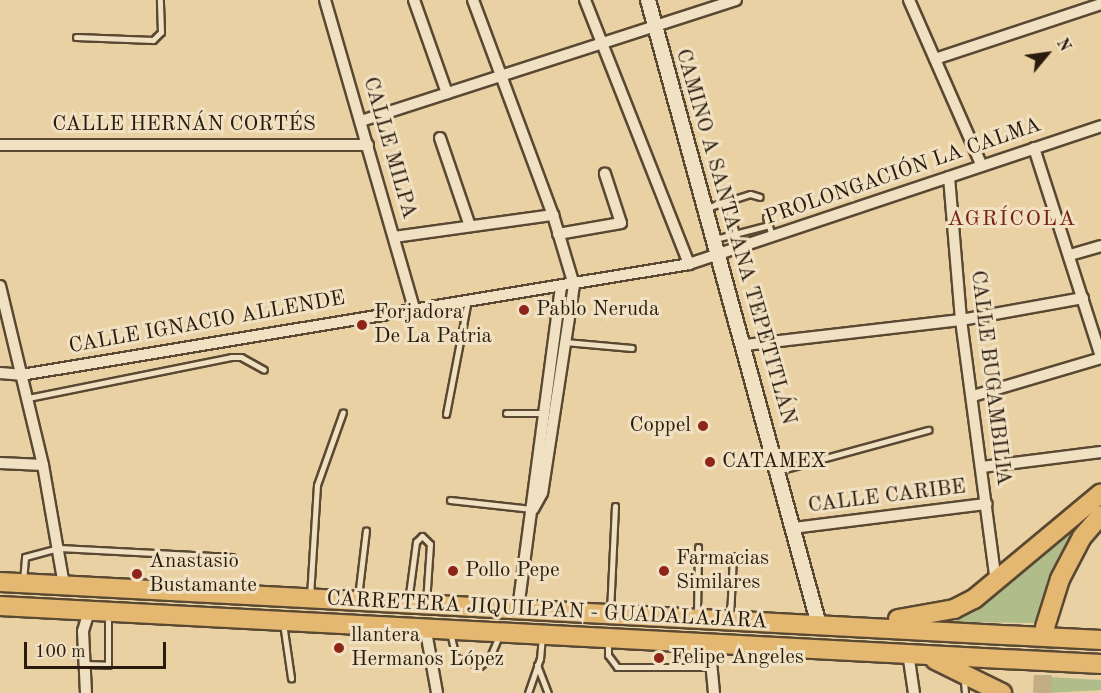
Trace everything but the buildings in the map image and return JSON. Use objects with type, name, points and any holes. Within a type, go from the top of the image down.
[{"type":"highway","points":[[853,624],[954,609],[996,584],[1101,494]]},
{"type":"highway","points":[[1045,627],[1060,579],[1082,537],[1101,515]]},
{"type":"highway","name":"CARRETERA JIQUILPAN - GUADALAJARA","points":[[0,582],[819,625],[853,624],[1095,640]]},
{"type":"highway","name":"CARRETERA JIQUILPAN - GUADALAJARA","points":[[0,606],[450,627],[1096,664]]},
{"type":"highway","points":[[912,653],[964,687],[981,693]]},
{"type":"highway","points":[[912,653],[968,673],[1002,693]]},
{"type":"street","name":"CALLE MILPA","points":[[325,0],[414,308]]},
{"type":"street","points":[[414,0],[447,93]]},
{"type":"street","points":[[473,0],[553,215],[574,285],[542,493],[533,509]]},
{"type":"street","points":[[585,0],[689,264]]},
{"type":"street","name":"CAMINO A SANTA ANA TEPETITLÁN","points":[[648,0],[745,345],[819,625]]},
{"type":"street","points":[[361,121],[736,0]]},
{"type":"street","points":[[909,0],[982,166]]},
{"type":"street","points":[[935,59],[1101,4]]},
{"type":"street","name":"PROLONGACIÓN LA CALMA","points":[[718,254],[1101,126]]},
{"type":"street","points":[[440,138],[470,226]]},
{"type":"street","name":"CALLE HERNÁN CORTÉS","points":[[0,145],[368,145]]},
{"type":"street","points":[[973,396],[1101,358],[1034,148]]},
{"type":"street","points":[[558,234],[621,223],[604,174]]},
{"type":"street","name":"CALLE BUGAMBILIA","points":[[948,177],[961,320],[973,396],[996,584]]},
{"type":"street","points":[[394,237],[553,215]]},
{"type":"street","points":[[1070,255],[1101,246]]},
{"type":"street","name":"CALLE IGNACIO ALLENDE","points":[[0,374],[21,375],[414,308],[574,285],[689,264],[718,254]]},
{"type":"street","points":[[518,609],[533,509],[531,493],[561,287]]},
{"type":"street","points":[[1,292],[43,465],[64,585]]},
{"type":"street","points":[[745,345],[961,320],[1083,298]]},
{"type":"street","name":"CALLE CARIBE","points":[[982,466],[1101,452]]},
{"type":"street","points":[[0,463],[43,465]]},
{"type":"street","name":"CALLE CARIBE","points":[[793,528],[987,504]]},
{"type":"street","points":[[86,693],[83,632],[89,611]]},
{"type":"street","points":[[426,626],[437,693]]},
{"type":"street","points":[[709,641],[714,693]]},
{"type":"street","points":[[912,653],[914,693]]},
{"type":"lane","points":[[76,37],[153,40],[161,32],[160,0]]},
{"type":"lane","points":[[706,208],[750,194],[760,197]]},
{"type":"lane","points":[[726,201],[740,247]]},
{"type":"lane","points":[[766,217],[772,236]]},
{"type":"lane","points":[[714,239],[769,225]]},
{"type":"lane","points":[[446,414],[468,300]]},
{"type":"lane","points":[[565,342],[633,348]]},
{"type":"lane","points":[[26,399],[231,357],[241,357],[264,370]]},
{"type":"lane","points":[[309,598],[317,485],[343,412]]},
{"type":"lane","points":[[506,413],[543,413]]},
{"type":"lane","points":[[778,471],[928,430]]},
{"type":"lane","points":[[450,500],[533,509]]},
{"type":"lane","points":[[610,614],[615,506]]},
{"type":"lane","points":[[358,601],[366,530]]},
{"type":"lane","points":[[422,536],[430,544],[416,604],[416,542],[422,536]]},
{"type":"lane","points":[[697,618],[698,547]]},
{"type":"lane","points":[[23,583],[25,556],[59,548],[232,557]]},
{"type":"lane","points":[[730,620],[733,556]]},
{"type":"lane","points":[[85,664],[108,665],[108,612]]},
{"type":"lane","points":[[283,619],[291,678]]},
{"type":"lane","points":[[450,627],[456,658],[461,663],[480,666],[490,657],[500,630]]},
{"type":"lane","points":[[528,693],[537,665],[542,632]]},
{"type":"lane","points":[[608,636],[608,655],[617,666],[711,667]]},
{"type":"lane","points":[[537,665],[548,693]]},
{"type":"green space","points":[[1097,508],[1078,531],[1048,585],[1040,623],[954,622]]},
{"type":"green space","points":[[1049,677],[1101,680],[1101,690],[1049,693]]},
{"type":"tunnel","points":[[1042,693],[1045,627]]},
{"type":"place","name":"Pablo Neruda","points":[[524,310]]},
{"type":"place","name":"Forjadora De La Patria","points":[[362,325]]},
{"type":"place","name":"Coppel","points":[[703,426]]},
{"type":"place","name":"CATAMEX","points":[[710,462]]},
{"type":"place","name":"Pollo Pepe","points":[[453,571]]},
{"type":"place","name":"Farmacias Similares","points":[[664,571]]},
{"type":"place","name":"Anastasio Bustamante","points":[[137,574]]},
{"type":"place","name":"llantera Hermanos López","points":[[339,648]]},
{"type":"place","name":"Felipe Angeles","points":[[659,658]]},
{"type":"district","name":"AGRÍCOLA","points":[[1012,220]]}]
